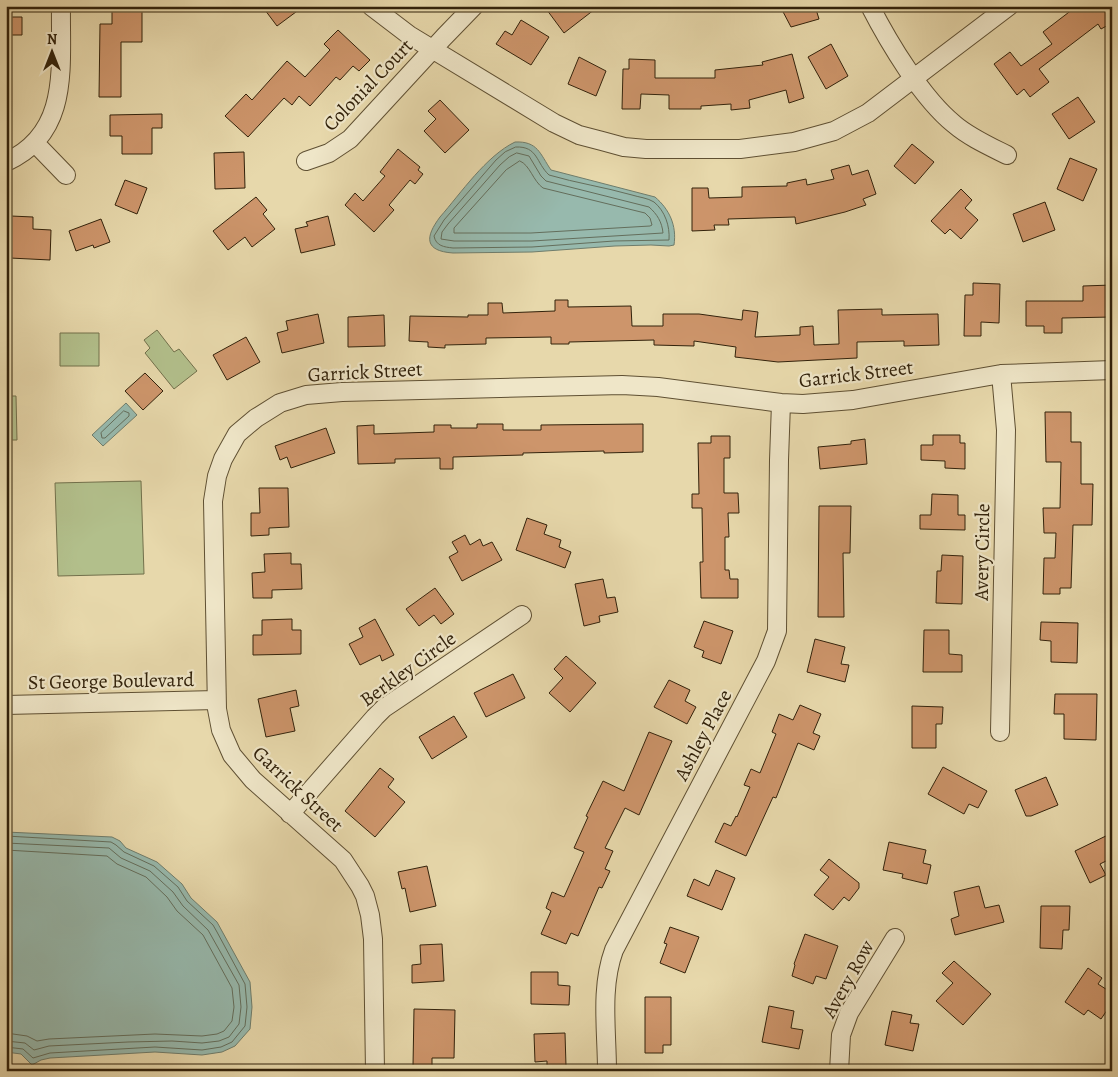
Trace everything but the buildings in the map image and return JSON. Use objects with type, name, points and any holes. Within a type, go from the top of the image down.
[{"type":"street","points":[[6,162],[15,159],[40,138],[55,110],[60,78],[60,6]]},
{"type":"street","points":[[370,6],[432,50],[554,124],[602,142],[646,149],[740,149],[794,142],[850,124],[884,102],[1009,6]]},
{"type":"street","name":"Colonial Court","points":[[306,162],[329,153],[350,139],[474,6]]},
{"type":"street","points":[[870,6],[889,41],[914,79],[937,108],[956,126],[1007,155]]},
{"type":"street","points":[[35,143],[66,176]]},
{"type":"street","name":"Garrick Street","points":[[375,1071],[373,939],[365,896],[355,876],[343,860],[253,780],[232,755],[221,730],[216,700],[213,501],[217,476],[223,459],[237,434],[256,418],[280,403],[306,395],[342,392],[622,385],[658,387],[781,404],[838,402],[1001,374],[1112,370]]},
{"type":"street","name":"Avery Circle","points":[[1000,732],[1006,430],[1001,374]]},
{"type":"street","name":"Ashley Place","points":[[607,1071],[606,985],[608,969],[614,950],[766,661],[775,640],[778,603],[781,404]]},
{"type":"street","name":"Berkley Circle","points":[[290,814],[384,708],[522,615]]},
{"type":"street","name":"St George Boulevard","points":[[6,705],[216,700]]},
{"type":"street","name":"Avery Row","points":[[839,1071],[842,1035],[849,1013],[895,938]]},
{"type":"green space","points":[[157,330],[174,352],[179,349],[197,371],[174,389],[145,353],[150,348],[144,340]]},
{"type":"green space","points":[[60,333],[99,333],[99,366],[60,366]]},
{"type":"green space","points":[[6,396],[16,396],[17,440],[6,440]]},
{"type":"green space","points":[[141,481],[144,574],[58,576],[55,483]]},
{"type":"water","points":[[515,142],[523,142],[534,146],[551,170],[655,197],[671,218],[675,238],[674,245],[615,246],[532,252],[453,253],[444,252],[432,246],[430,237],[440,217],[465,186],[494,156]]},
{"type":"water","points":[[126,403],[137,415],[103,446],[92,435]]},
{"type":"water","points":[[6,832],[112,837],[120,841],[126,848],[157,862],[182,884],[191,898],[217,922],[250,982],[252,1007],[250,1029],[235,1046],[222,1052],[202,1055],[155,1052],[50,1058],[32,1065],[21,1054],[6,1052]]}]
